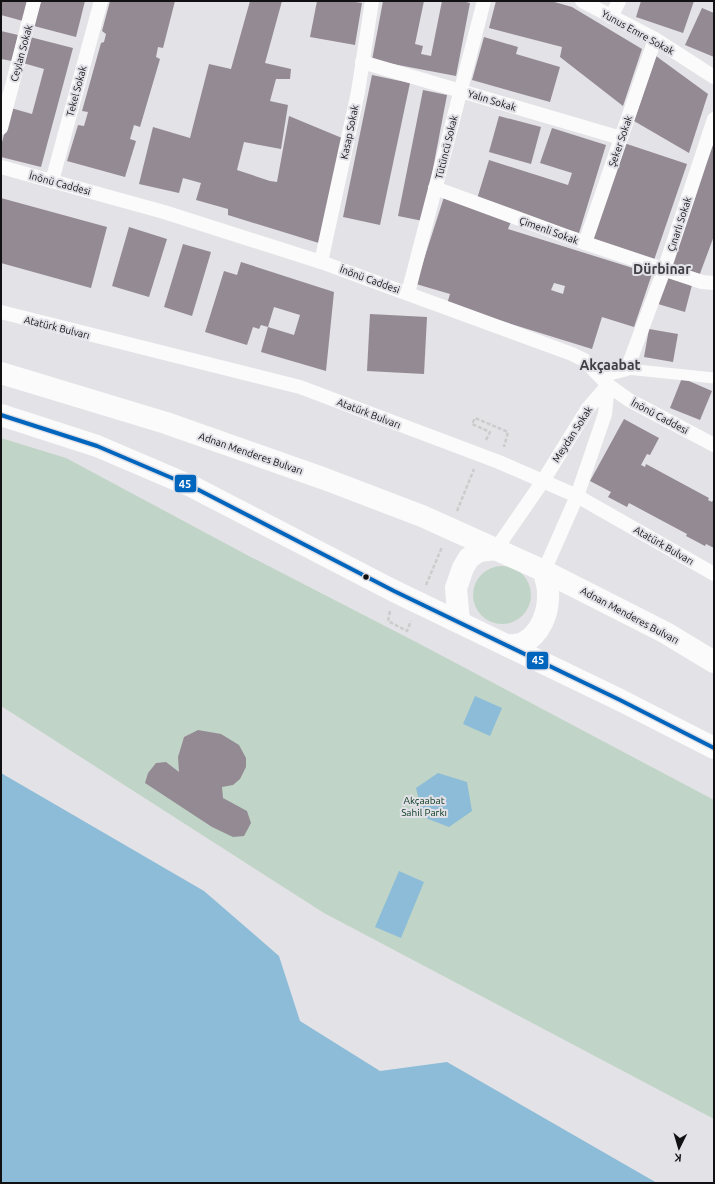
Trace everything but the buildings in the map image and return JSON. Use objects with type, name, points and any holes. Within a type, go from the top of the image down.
[{"type":"highway","name":"Adnan Menderes Bulvarı","points":[[1,373],[166,423],[310,474],[422,516],[544,571],[666,633],[714,662]]},
{"type":"highway","points":[[1,415],[97,446],[193,487],[388,588],[620,700],[714,748]]},
{"type":"highway","points":[[459,622],[456,588],[463,568],[469,558],[480,551],[496,549]]},
{"type":"highway","points":[[508,646],[520,644],[531,638],[540,629],[548,603],[548,590],[544,571]]},
{"type":"street","name":"Ceylan Sokak","points":[[1,128],[34,1]]},
{"type":"street","name":"Tekel Sokak","points":[[52,181],[101,1]]},
{"type":"street","name":"Kasap Sokak","points":[[321,262],[358,92],[372,1]]},
{"type":"street","name":"Tütüncü Sokak","points":[[408,293],[484,1]]},
{"type":"street","name":"Yunus Emre Sokak","points":[[582,1],[655,39],[714,77]]},
{"type":"street","points":[[612,17],[619,1]]},
{"type":"street","name":"Şeker Sokak","points":[[585,243],[655,39]]},
{"type":"street","name":"Yalın Sokak","points":[[362,62],[621,138]]},
{"type":"street","name":"Çınarlı Sokak","points":[[627,369],[664,270],[714,119]]},
{"type":"street","name":"İnönü Caddesi","points":[[1,167],[164,212],[321,262],[572,354],[584,360],[604,380],[629,400],[714,445]]},
{"type":"street","name":"Çimenli Sokak","points":[[435,188],[585,243],[664,270],[702,282],[714,283]]},
{"type":"street","name":"Atatürk Bulvarı","points":[[1,312],[300,387],[499,462],[577,496],[714,574]]},
{"type":"street","points":[[604,380],[627,369],[714,378]]},
{"type":"street","name":"Meydan Sokak","points":[[496,549],[543,481],[604,380]]},
{"type":"street","name":"Meydan Sokak","points":[[544,571],[577,496],[605,414],[604,380]]},
{"type":"path","points":[[472,424],[475,418],[508,432],[499,462]]},
{"type":"green space","name":"Akçaabat Sahil Parkı","points":[[1,438],[66,458],[247,555],[416,642],[714,800],[714,1119],[324,913],[1,706]]},
{"type":"green space","points":[[496,566],[508,566],[523,574],[531,589],[531,601],[523,616],[508,624],[496,624],[481,616],[473,601],[473,589],[481,574]]},
{"type":"water","points":[[475,696],[502,708],[490,736],[463,724]]},
{"type":"water","points":[[1,773],[204,891],[279,956],[300,1021],[380,1071],[447,1062],[657,1183],[1,1183]]},
{"type":"water","points":[[438,773],[467,782],[472,811],[449,827],[423,817],[416,788]]},
{"type":"water","points":[[399,871],[424,882],[401,938],[375,927]]},
{"type":"transit line","name":"45","points":[[1,415],[97,446],[193,487],[394,591],[620,700],[714,748]]},
{"type":"district","name":"Dürbinar","points":[[662,269]]},
{"type":"district","name":"Akçaabat","points":[[610,365]]}]
